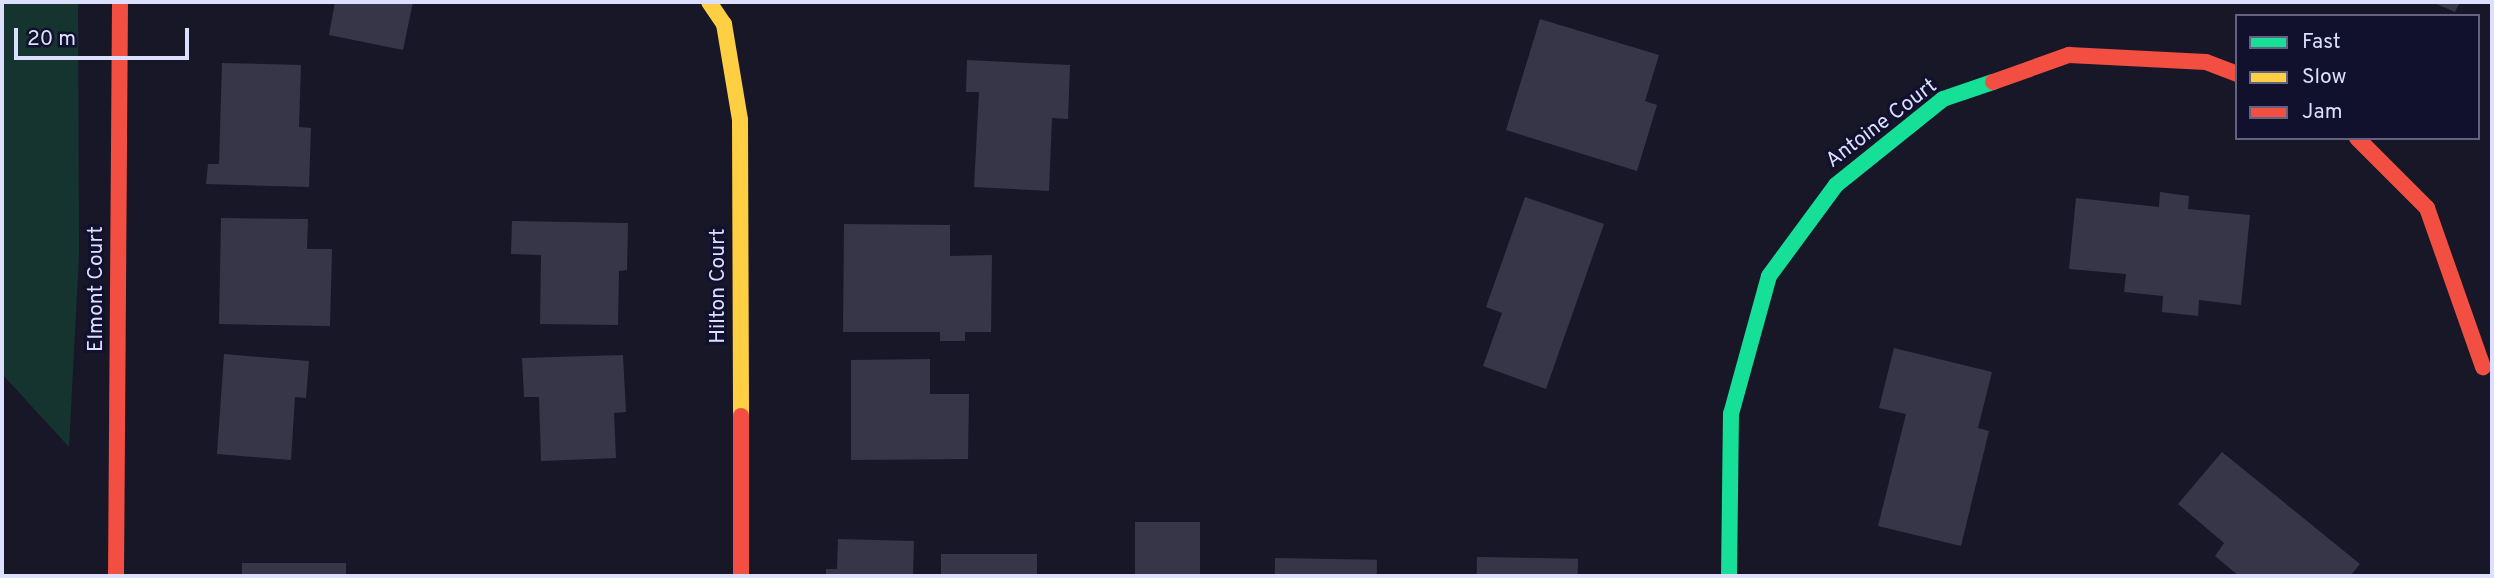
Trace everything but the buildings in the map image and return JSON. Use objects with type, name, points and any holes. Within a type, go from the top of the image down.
[{"type":"street","name":"Elmont Court","points":[[116,576],[120,2]]},
{"type":"street","name":"Hilton Court","points":[[709,2],[724,24],[740,120],[741,576]]},
{"type":"street","name":"Antoine Court","points":[[1729,576],[1731,414],[1765,289],[1769,276],[1836,185],[1942,99],[2069,55],[2206,62],[2235,73]]},
{"type":"street","points":[[2359,140],[2427,208],[2483,367]]},
{"type":"green space","points":[[2,2],[78,2],[79,255],[69,447],[2,374]]},
{"type":"traffic: fast","points":[[1729,576],[1731,414],[1769,276],[1836,185],[1943,99],[1993,82]]},
{"type":"traffic: slow","points":[[709,2],[724,24],[740,120],[741,416]]},
{"type":"traffic: jam","points":[[116,576],[120,2]]},
{"type":"traffic: jam","points":[[1993,82],[2069,55],[2206,62],[2235,73]]},
{"type":"traffic: jam","points":[[2359,140],[2427,208],[2483,367]]},
{"type":"traffic: jam","points":[[741,416],[741,576]]}]
